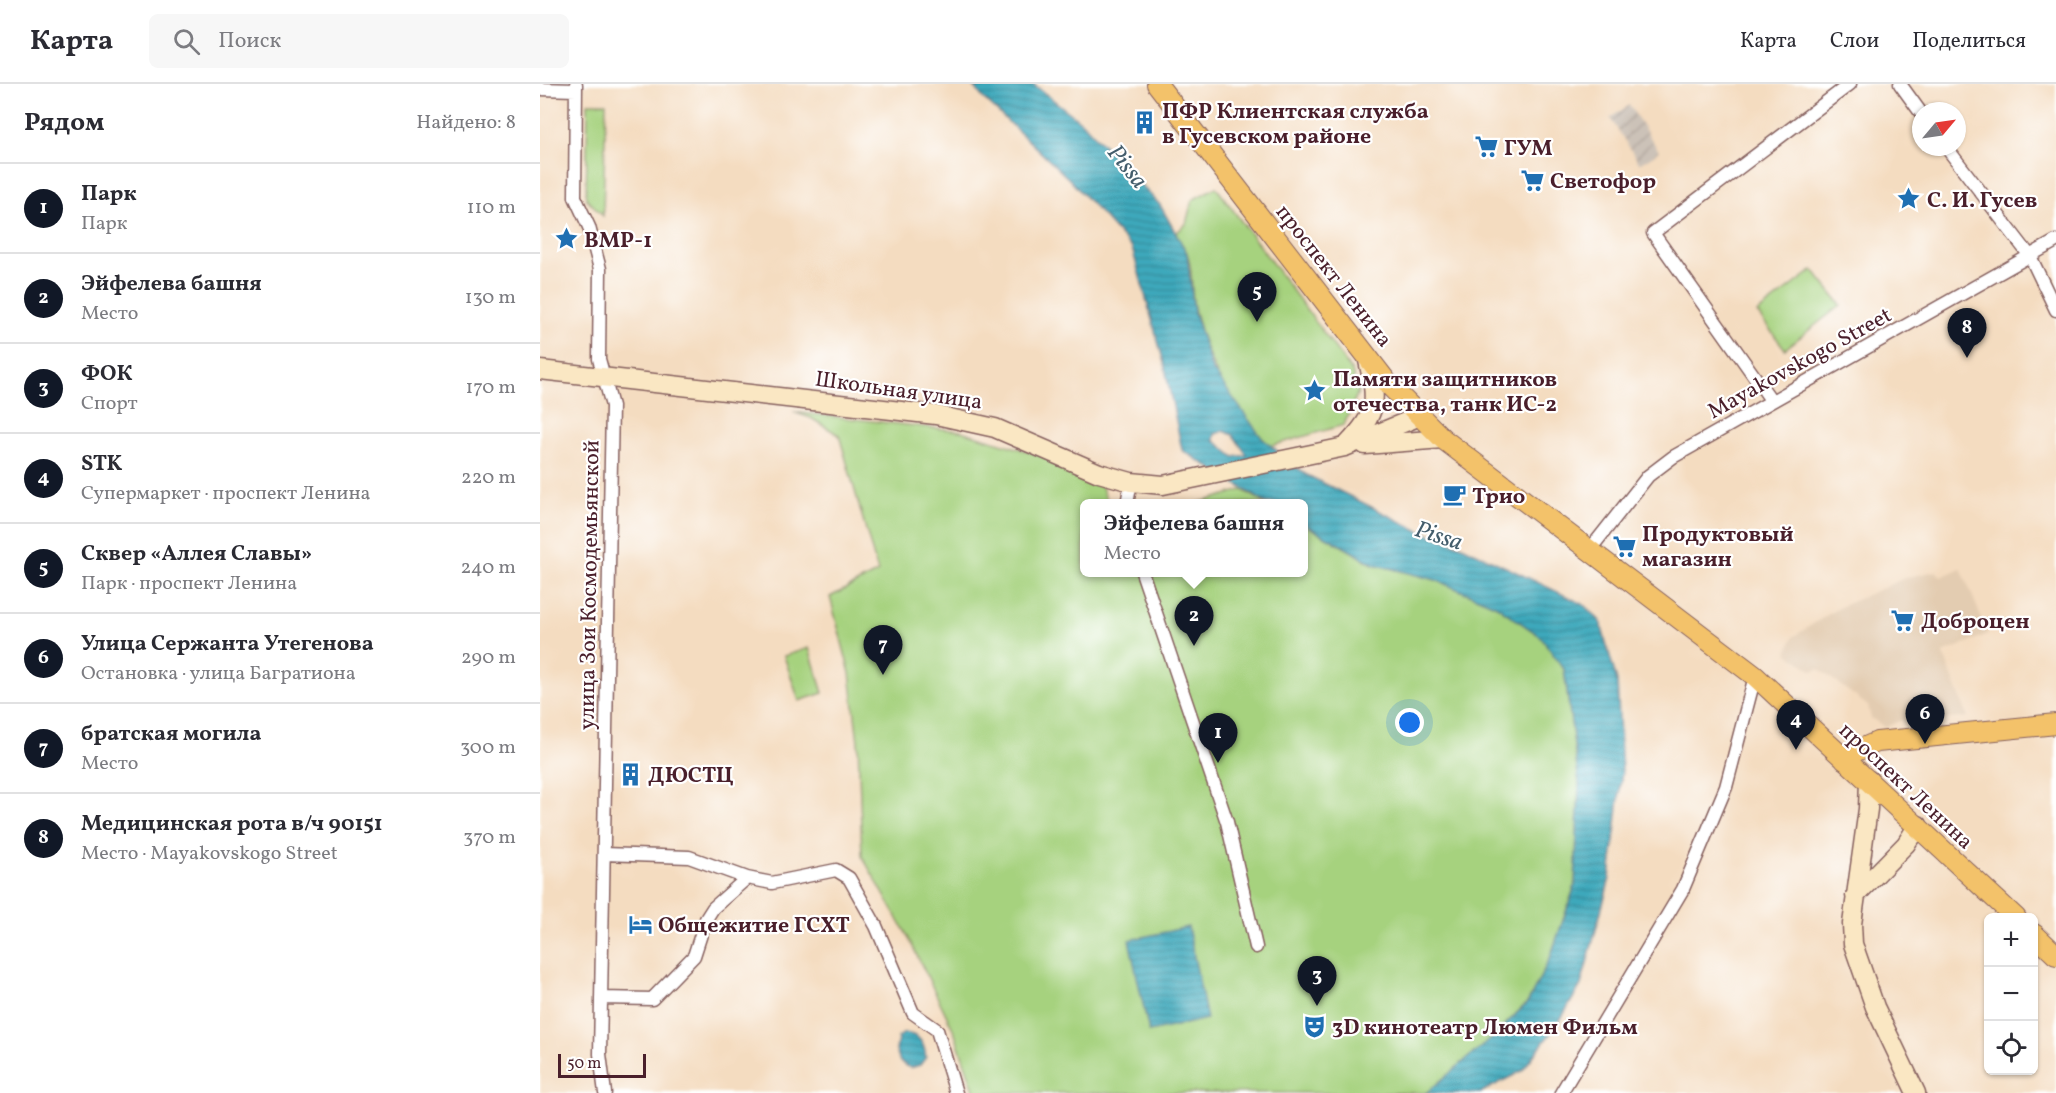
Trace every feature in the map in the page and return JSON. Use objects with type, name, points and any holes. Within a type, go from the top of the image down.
[{"type":"main road","name":"проспект Ленина","points":[[1157,84],[1390,386],[1443,439],[1588,552],[1755,676],[2011,913]]},
{"type":"main road","points":[[1345,447],[1366,424],[1373,411],[1375,391],[1367,354]]},
{"type":"main road","name":"Школьная улица","points":[[540,370],[602,375],[667,385],[936,415],[995,428],[1099,473],[1131,482],[1163,484],[1198,479],[1345,447],[1443,439]]},
{"type":"main road","name":"Школьная улица","points":[[1345,447],[1420,416]]},
{"type":"main road","points":[[1845,760],[1854,752],[1877,742],[2056,724]]},
{"type":"main road","points":[[1869,780],[1868,809],[1852,924],[1857,959],[1875,1007],[1916,1093]]},
{"type":"main road","points":[[1855,896],[1906,844],[1918,825]]},
{"type":"main road","points":[[2038,938],[2056,955]]},
{"type":"street","points":[[1771,400],[1653,233],[1850,84]]},
{"type":"street","points":[[1900,84],[1913,102]]},
{"type":"street","points":[[540,89],[576,87]]},
{"type":"street","name":"улица Зои Космодемьянской","points":[[576,87],[574,197],[590,226],[600,269],[599,359],[612,406],[600,1054],[605,1093]]},
{"type":"street","points":[[1953,156],[2030,256],[2056,310]]},
{"type":"street","name":"Mayakovskogo Street","points":[[1588,552],[1648,476],[1673,457],[2056,241]]},
{"type":"street","points":[[1128,499],[1131,482]]},
{"type":"street","points":[[1143,577],[1227,822],[1256,947]]},
{"type":"street","points":[[1561,1093],[1683,889],[1726,787],[1755,676]]},
{"type":"street","points":[[604,854],[689,857],[747,878],[772,883],[836,870],[849,878],[876,926],[913,1013],[937,1030],[956,1093]]},
{"type":"street","points":[[601,998],[652,999],[694,956],[706,919],[713,908],[747,878]]},
{"type":"shaded area","points":[[1629,105],[1659,151],[1640,164],[1610,118]]},
{"type":"shaded area","points":[[1961,568],[1988,634],[1943,653],[1968,717],[1904,724],[1902,720],[1885,727],[1871,718],[1868,706],[1819,669],[1813,671],[1787,653],[1793,637],[1838,608],[1907,577],[1936,571],[1941,577]]},
{"type":"green space","points":[[588,103],[606,103],[603,216],[586,198]]},
{"type":"green space","points":[[1216,187],[1352,371],[1358,392],[1344,425],[1271,446],[1244,418],[1222,385],[1206,349],[1195,312],[1187,253],[1175,234],[1186,224],[1192,200]]},
{"type":"green space","points":[[1813,270],[1841,305],[1785,349],[1757,313]]},
{"type":"green space","points":[[793,412],[961,431],[1096,472],[1106,499],[1080,499],[1080,577],[1308,577],[1308,526],[1373,564],[1436,580],[1495,605],[1540,636],[1564,669],[1579,783],[1575,886],[1550,958],[1528,1002],[1493,1037],[1426,1093],[975,1093],[954,1031],[907,935],[862,856],[858,742],[850,673],[830,597],[878,572],[839,435],[811,418]]},
{"type":"green space","points":[[1242,490],[1259,499],[1212,499]]},
{"type":"green space","points":[[809,648],[823,693],[799,701],[784,656]]},
{"type":"water","points":[[972,84],[1033,84],[1084,124],[1160,205],[1187,253],[1194,312],[1212,369],[1262,438],[1305,474],[1420,531],[1460,545],[1583,604],[1600,621],[1617,681],[1622,771],[1610,878],[1581,985],[1559,1022],[1522,1071],[1480,1093],[1426,1093],[1493,1037],[1528,1002],[1550,958],[1575,886],[1579,783],[1564,669],[1540,636],[1495,605],[1436,580],[1374,564],[1308,526],[1308,499],[1260,499],[1182,450],[1164,363],[1132,248],[1069,179],[983,98]],"holes":[[[1224,431],[1233,435],[1247,455],[1234,457],[1214,440],[1215,434]]]},
{"type":"water","points":[[1188,927],[1207,1019],[1149,1032],[1129,940]]},
{"type":"water","points":[[904,1033],[914,1035],[924,1047],[926,1057],[920,1065],[910,1068],[900,1062],[896,1051],[898,1038]]},
{"type":"place","name":"ПФР Клиентская служба в Гусевском районе","points":[[1144,123]]},
{"type":"place","name":"ГУМ","points":[[1486,147]]},
{"type":"place","name":"Светофор","points":[[1532,180]]},
{"type":"place","name":"С. И. Гусев","points":[[1909,199]]},
{"type":"place","name":"BMP-1","points":[[566,239]]},
{"type":"place","name":"Сквер «Аллея Славы»","points":[[1257,322]]},
{"type":"place","name":"Медицинская рота в/ч 90151","points":[[1967,358]]},
{"type":"place","name":"Памяти защитников отечества, танк ИС-2","points":[[1315,391]]},
{"type":"place","name":"Трио","points":[[1454,495]]},
{"type":"place","name":"Продуктовый магазин","points":[[1624,546]]},
{"type":"place","name":"Доброцен","points":[[1903,620]]},
{"type":"place","name":"Эйфелева башня","points":[[1194,646]]},
{"type":"place","name":"братская могила","points":[[883,675]]},
{"type":"place","name":"Улица Сержанта Утегенова","points":[[1925,744]]},
{"type":"place","name":"STK","points":[[1796,750]]},
{"type":"place","name":"Парк","points":[[1218,763]]},
{"type":"place","name":"ДЮСТЦ","points":[[630,774]]},
{"type":"place","name":"Общежитие ГСХТ","points":[[640,924]]},
{"type":"place","name":"ФОК","points":[[1317,1006]]},
{"type":"place","name":"3D кинотеатр Люмен Фильм","points":[[1314,1026]]},
{"type":"water label","name":"Pissa","points":[[1128,166]]},
{"type":"water label","name":"Pissa","points":[[1439,535]]}]
